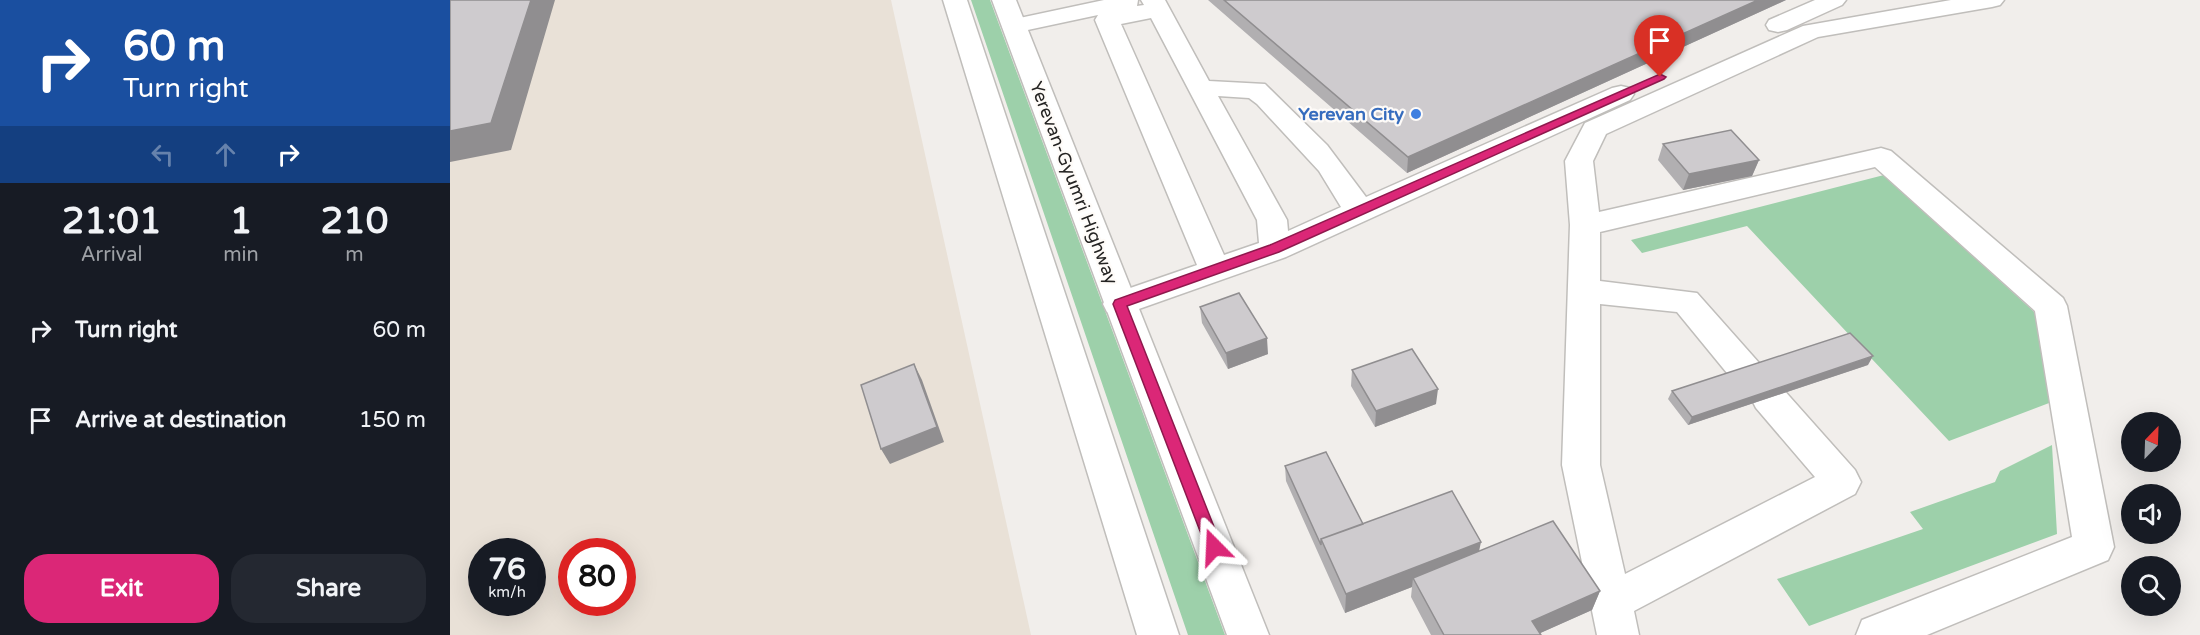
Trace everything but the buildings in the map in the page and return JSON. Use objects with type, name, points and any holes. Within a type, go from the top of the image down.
[{"type":"main road","points":[[955,0],[1158,635]]},
{"type":"main road","points":[[1009,14],[1087,0]]},
{"type":"main road","points":[[1119,304],[1275,249],[1834,0]]},
{"type":"main road","points":[[1584,291],[1686,301],[1842,482],[1615,619],[1581,465],[1584,291],[1586,225],[1580,161],[1595,129],[1812,31],[1992,0]]},
{"type":"main road","points":[[1009,14],[1149,3]]},
{"type":"main road","points":[[1149,3],[1200,88],[1272,220],[1275,249]]},
{"type":"main road","points":[[1149,3],[1107,20],[1215,270]]},
{"type":"main road","name":"Yerevan-Gyumri Highway","points":[[1009,14],[1248,635]]},
{"type":"main road","points":[[1200,88],[1256,90],[1326,160],[1350,192],[1358,212]]},
{"type":"main road","points":[[1586,225],[1881,157],[2051,306],[2094,547],[1877,635]]},
{"type":"shaded area","points":[[450,0],[891,0],[1031,635],[450,635]]},
{"type":"green space","points":[[971,0],[990,0],[1225,635],[1188,635]]},
{"type":"green space","points":[[1884,175],[2043,320],[2057,400],[1949,441],[1747,226],[1642,253],[1631,240]]},
{"type":"green space","points":[[2052,445],[2057,534],[1809,626],[1777,579],[1923,529],[1910,512],[1995,482],[2000,471]]},
{"type":"place","name":"Yerevan City","points":[[1416,114]]},
{"type":"route","points":[[1214,547],[1119,304],[1275,249],[1660,77]]}]
